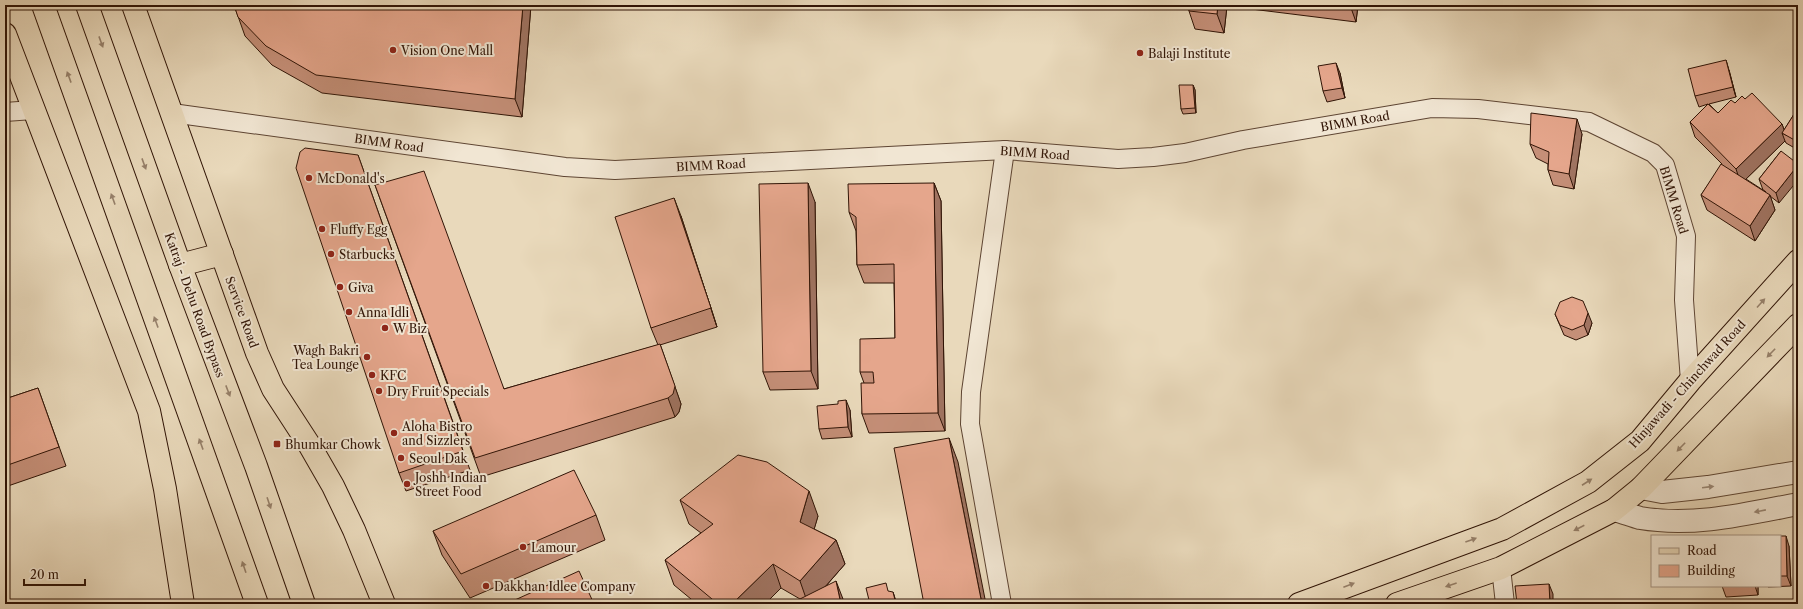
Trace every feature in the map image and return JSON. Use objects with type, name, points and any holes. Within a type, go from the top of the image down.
[{"type":"main road","points":[[43,5],[257,604]]},
{"type":"main road","name":"Katraj - Dehu Road Bypass","points":[[87,5],[180,265],[256,466],[304,604]]},
{"type":"main road","name":"Service Road","points":[[133,5],[257,352],[273,389],[310,446],[333,486],[354,530],[384,604]]},
{"type":"main road","points":[[5,34],[149,411],[165,489],[183,604]]},
{"type":"main road","points":[[180,265],[222,254]]},
{"type":"main road","name":"Hinjawadi - Chinchwad Road","points":[[1299,604],[1502,529],[1588,482],[1640,441],[1690,381],[1798,261]]},
{"type":"main road","points":[[1397,604],[1501,568],[1614,510],[1641,488],[1798,325]]},
{"type":"street","name":"BIMM Road","points":[[172,113],[565,167],[615,170],[1005,150],[1118,160],[1185,153],[1243,140],[1432,108],[1478,109],[1590,122],[1653,153],[1665,164],[1686,236],[1684,300],[1690,381]]},
{"type":"street","points":[[5,112],[33,110]]},
{"type":"street","points":[[1002,604],[970,424],[971,392],[1005,150]]},
{"type":"street","points":[[1641,488],[1662,492],[1708,487],[1798,472]]},
{"type":"street","points":[[1614,510],[1639,518],[1675,521],[1714,520],[1798,504]]},
{"type":"street","points":[[1501,568],[1505,604]]},
{"type":"building","name":"Vision One Mall","points":[[234,5],[523,5],[515,99],[316,75],[266,46],[238,17]]},
{"type":"building","points":[[1189,5],[1218,5],[1217,14],[1189,11]]},
{"type":"building","points":[[1726,60],[1733,87],[1695,96],[1688,69]]},
{"type":"building","points":[[1336,63],[1342,88],[1323,91],[1318,66]]},
{"type":"building","points":[[1179,85],[1193,85],[1195,108],[1181,109]]},
{"type":"building","points":[[1752,93],[1782,124],[1736,169],[1690,122],[1708,104],[1718,113],[1731,100],[1735,103],[1742,96],[1745,99]]},
{"type":"building","points":[[1798,108],[1798,142],[1782,133]]},
{"type":"building","points":[[1531,113],[1577,119],[1569,174],[1548,170],[1549,152],[1530,144]]},
{"type":"building","name":"W Biz","points":[[305,148],[358,155],[463,451],[399,473],[296,168],[300,152]]},
{"type":"building","points":[[1781,151],[1798,165],[1776,193],[1759,179]]},
{"type":"building","points":[[1721,164],[1770,195],[1750,226],[1701,195]]},
{"type":"building","points":[[424,171],[504,389],[660,344],[675,386],[673,394],[668,398],[475,458],[375,185]]},
{"type":"building","points":[[808,183],[811,371],[763,372],[759,184]]},
{"type":"building","points":[[934,183],[938,413],[862,414],[861,383],[874,383],[873,372],[860,372],[860,339],[895,338],[894,264],[857,265],[856,217],[849,212],[848,184]]},
{"type":"building","points":[[674,198],[711,308],[651,328],[615,217]]},
{"type":"building","points":[[1572,297],[1583,301],[1588,313],[1584,325],[1572,330],[1560,325],[1555,314],[1560,302]]},
{"type":"building","points":[[38,388],[59,447],[5,466],[5,399]]},
{"type":"building","points":[[846,400],[848,427],[819,429],[817,406],[838,404],[838,401]]},
{"type":"building","points":[[949,438],[982,604],[924,604],[894,448]]},
{"type":"building","points":[[738,455],[767,462],[809,491],[800,522],[836,540],[800,581],[773,564],[732,604],[718,604],[665,560],[713,524],[680,500]]},
{"type":"building","points":[[574,470],[596,515],[461,574],[433,531]]},
{"type":"building","points":[[1781,536],[1786,536],[1787,576],[1781,576]]},
{"type":"building","points":[[579,571],[594,604],[506,604]]},
{"type":"building","points":[[836,581],[841,604],[790,604]]},
{"type":"building","points":[[886,583],[888,591],[893,592],[896,604],[870,604],[866,588]]},
{"type":"building","points":[[1549,584],[1550,604],[1517,604],[1515,586]]},
{"type":"place","name":"Vision One Mall","points":[[393,50]]},
{"type":"place","name":"Balaji Institute","points":[[1140,53]]},
{"type":"place","name":"McDonald's","points":[[309,178]]},
{"type":"place","name":"Fluffy Egg","points":[[322,229]]},
{"type":"place","name":"Starbucks","points":[[331,254]]},
{"type":"place","name":"Giva","points":[[340,287]]},
{"type":"place","name":"Anna Idli","points":[[349,312]]},
{"type":"place","name":"W Biz","points":[[385,328]]},
{"type":"place","name":"Wagh Bakri Tea Lounge","points":[[367,357]]},
{"type":"place","name":"KFC","points":[[372,375]]},
{"type":"place","name":"Dry Fruit Specials","points":[[379,391]]},
{"type":"place","name":"Aloha Bistro and Sizzlers","points":[[394,433]]},
{"type":"place","name":"Bhumkar Chowk","points":[[277,444]]},
{"type":"place","name":"Seoul Dak","points":[[401,458]]},
{"type":"place","name":"Joshh Indian Street Food","points":[[407,484]]},
{"type":"place","name":"Lamour","points":[[523,547]]},
{"type":"place","name":"Dakkhan Idlee Company","points":[[486,586]]}]
